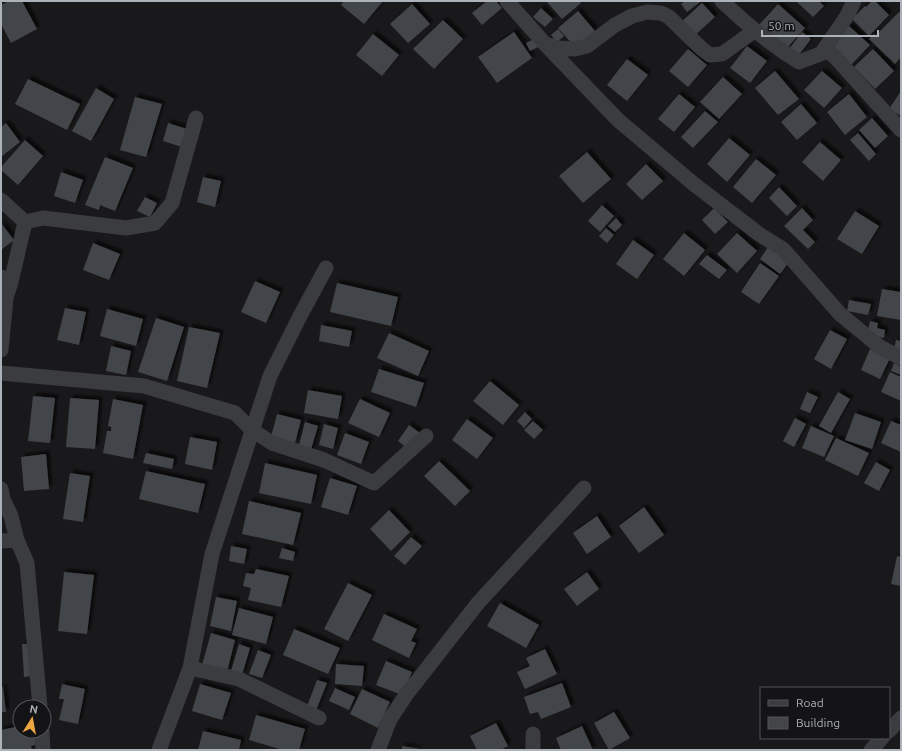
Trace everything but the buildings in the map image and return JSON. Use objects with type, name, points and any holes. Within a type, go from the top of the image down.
[{"type":"street","points":[[507,1],[545,44],[618,120],[695,185],[759,234],[783,249],[840,314],[880,346],[901,358]]},
{"type":"street","points":[[722,1],[754,31],[778,49],[799,62],[828,51],[901,130]]},
{"type":"street","points":[[821,54],[847,16],[854,1]]},
{"type":"street","points":[[545,44],[558,48],[575,49],[587,46],[615,25],[632,16],[647,12],[662,13],[669,17],[710,55],[722,54],[754,31]]},
{"type":"street","points":[[25,222],[43,218],[126,228],[155,223],[172,203],[196,118]]},
{"type":"street","points":[[1,200],[25,222]]},
{"type":"street","points":[[1,350],[6,298],[6,280],[25,222]]},
{"type":"street","points":[[159,750],[190,668],[212,554],[270,376],[326,268]]},
{"type":"street","points":[[1,373],[144,386],[236,413],[252,430],[272,443],[324,460],[374,483],[426,436]]},
{"type":"street","points":[[378,750],[390,719],[406,694],[478,603],[584,488]]},
{"type":"street","points":[[1,489],[3,499],[11,516],[17,540],[27,563],[39,699]]},
{"type":"street","points":[[1,541],[17,540]]},
{"type":"street","points":[[190,668],[239,679],[319,718]]},
{"type":"street","points":[[890,730],[901,718]]},
{"type":"street","points":[[533,734],[533,750]]},
{"type":"street","points":[[42,739],[43,750]]},
{"type":"street","points":[[871,750],[881,739]]}]
